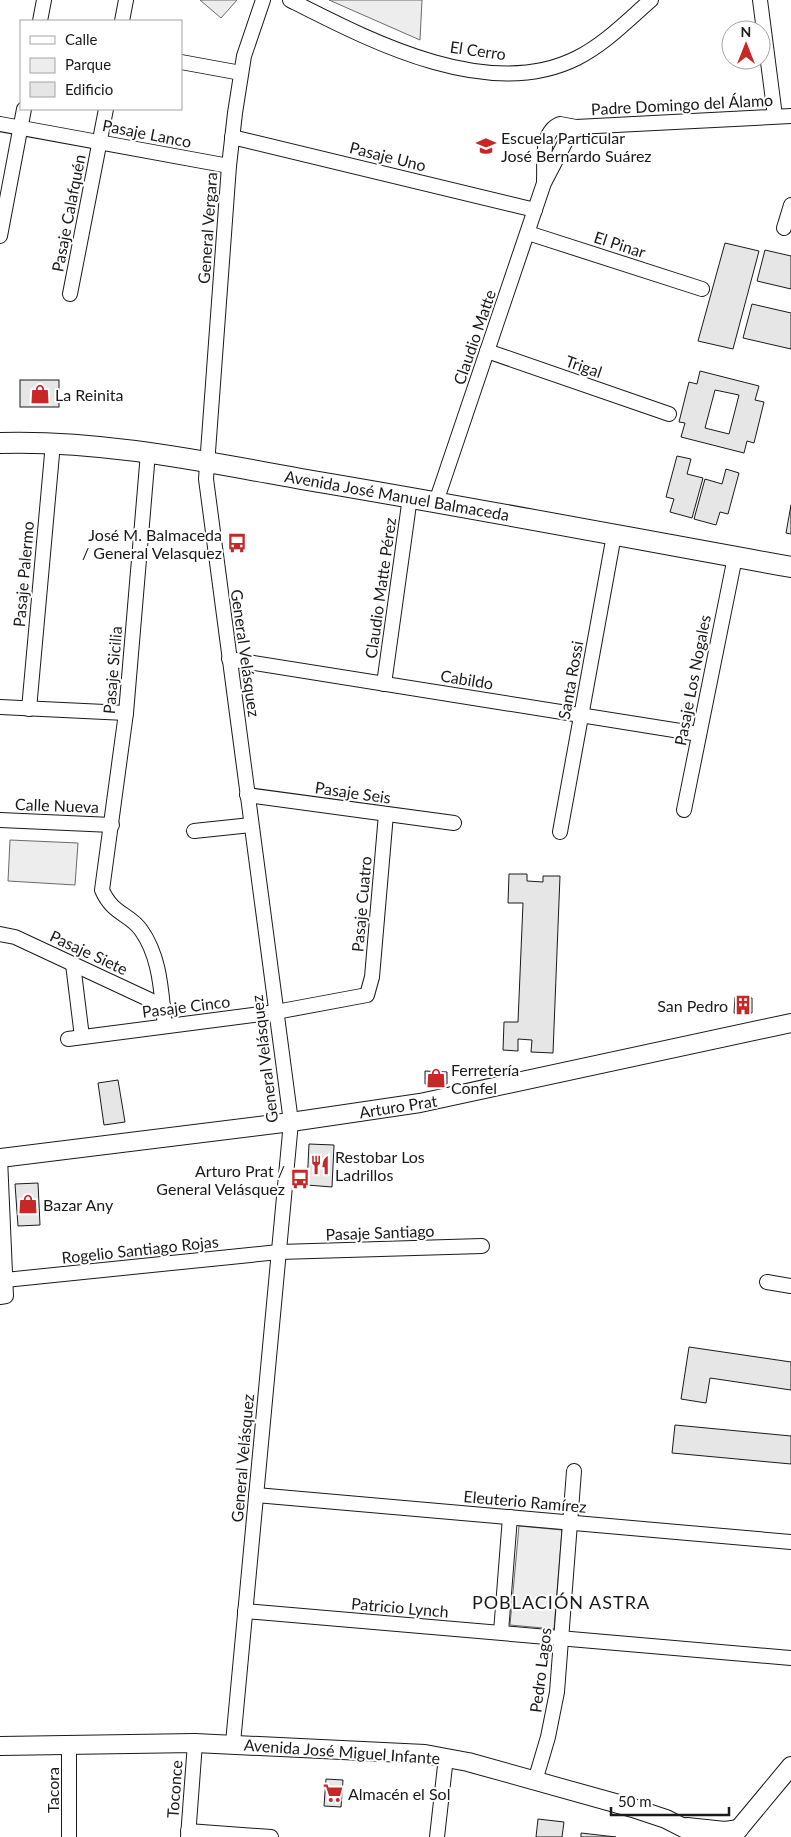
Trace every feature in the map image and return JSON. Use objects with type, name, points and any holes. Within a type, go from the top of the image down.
[{"type":"main road","name":"Avenida José Manuel Balmaceda","points":[[0,443],[53,444],[148,453],[208,462],[791,567]]},
{"type":"street","points":[[40,20],[44,0]]},
{"type":"street","points":[[122,20],[126,0]]},
{"type":"street","name":"General Vergara","points":[[208,462],[232,137],[241,73],[251,30],[263,0]]},
{"type":"street","name":"El Cerro","points":[[290,0],[344,27],[408,52],[469,70],[504,73],[537,71],[575,59],[598,45],[651,0]]},
{"type":"street","points":[[760,0],[774,116]]},
{"type":"street","points":[[182,62],[241,73]]},
{"type":"street","points":[[0,236],[24,110]]},
{"type":"street","name":"Pasaje Calafquén","points":[[70,294],[106,110]]},
{"type":"street","name":"Padre Domingo del Álamo","points":[[576,127],[791,116]]},
{"type":"street","name":"Pasaje Lanco","points":[[0,124],[229,166]]},
{"type":"street","name":"Claudio Matte","points":[[544,183],[548,133],[553,127],[560,124],[576,127]]},
{"type":"street","name":"Claudio Matte","points":[[436,502],[544,183],[569,135],[576,127]]},
{"type":"street","name":"Pasaje Uno","points":[[232,137],[535,210]]},
{"type":"street","points":[[784,228],[791,205]]},
{"type":"street","name":"El Pinar","points":[[528,233],[702,289]]},
{"type":"street","name":"Trigal","points":[[487,351],[669,414]]},
{"type":"street","name":"Pasaje Palermo","points":[[29,708],[53,444]]},
{"type":"street","name":"Pasaje Sicilia","points":[[148,453],[126,713],[102,890],[108,903],[141,929],[149,944],[157,960],[163,1006]]},
{"type":"street","name":"General Velásquez","points":[[208,462],[207,493],[291,1122],[233,1744]]},
{"type":"street","name":"Claudio Matte Pérez","points":[[384,684],[410,497]]},
{"type":"street","name":"Santa Rossi","points":[[560,832],[614,534]]},
{"type":"street","name":"Pasaje Los Nogales","points":[[684,810],[735,557]]},
{"type":"street","name":"Cabildo","points":[[229,659],[699,734]]},
{"type":"street","points":[[0,707],[126,713]]},
{"type":"street","name":"Pasaje Seis","points":[[247,795],[454,823]]},
{"type":"street","name":"Pasaje Cuatro","points":[[367,995],[372,977],[386,814]]},
{"type":"street","name":"Calle Nueva","points":[[0,820],[112,825]]},
{"type":"street","points":[[194,831],[251,825]]},
{"type":"street","name":"Pasaje Siete","points":[[0,934],[15,937],[163,1006]]},
{"type":"street","points":[[73,964],[82,1037]]},
{"type":"street","name":"Pasaje Cinco","points":[[68,1039],[276,1012],[352,1000],[367,995]]},
{"type":"street","points":[[163,1006],[165,1026]]},
{"type":"street","name":"Arturo Prat","points":[[0,1158],[291,1122],[457,1096],[791,1023]]},
{"type":"street","points":[[0,1158],[6,1296],[0,1297]]},
{"type":"street","name":"Pasaje Santiago","points":[[279,1252],[482,1246]]},
{"type":"street","name":"Rogelio Santiago Rojas","points":[[5,1280],[279,1252]]},
{"type":"street","points":[[767,1282],[791,1286]]},
{"type":"street","name":"Pedro Lagos","points":[[535,1781],[553,1715],[562,1637],[574,1471]]},
{"type":"street","name":"Eleuterio Ramírez","points":[[256,1495],[791,1542]]},
{"type":"street","points":[[501,1632],[510,1517]]},
{"type":"street","name":"Patricio Lynch","points":[[246,1611],[791,1658]]},
{"type":"street","name":"Avenida José Miguel Infante","points":[[0,1746],[195,1743],[446,1757],[633,1808],[681,1826],[701,1837]]},
{"type":"street","name":"Toconce","points":[[188,1834],[195,1743]]},
{"type":"street","name":"Tacora","points":[[69,1744],[69,1837]]},
{"type":"street","points":[[437,1837],[446,1757]]},
{"type":"street","points":[[681,1826],[736,1833],[791,1766]]},
{"type":"street","points":[[188,1834],[271,1837]]},
{"type":"green space","points":[[200,0],[237,0],[221,18]]},
{"type":"green space","points":[[329,0],[422,0],[420,40]]},
{"type":"green space","points":[[10,840],[78,843],[75,885],[8,881]]},
{"type":"green space","points":[[519,1526],[562,1530],[554,1629],[510,1625]]},
{"type":"building","points":[[725,243],[759,251],[733,349],[698,341]]},
{"type":"building","points":[[765,250],[791,256],[791,289],[757,281]]},
{"type":"building","points":[[752,304],[791,313],[791,349],[743,338]]},
{"type":"building","points":[[700,371],[759,386],[755,400],[764,402],[754,443],[747,441],[744,453],[681,437],[685,423],[679,422],[689,382],[697,384]],"holes":[[[715,390],[739,395],[729,434],[705,428]]]},
{"type":"building","name":"La Reinita","points":[[20,380],[59,380],[59,407],[20,407]]},
{"type":"building","points":[[677,456],[691,459],[687,474],[703,478],[692,518],[670,512],[674,499],[666,497]]},
{"type":"building","points":[[726,469],[739,473],[728,514],[720,512],[716,525],[694,519],[705,479],[722,484]]},
{"type":"building","points":[[791,505],[791,534],[786,533]]},
{"type":"building","points":[[509,874],[527,874],[527,881],[543,882],[543,876],[560,876],[553,1053],[531,1052],[532,1040],[518,1039],[518,1051],[503,1050],[504,1022],[518,1022],[523,903],[508,903]]},
{"type":"building","name":"San Pedro","points":[[735,997],[752,998],[752,1013],[734,1013]]},
{"type":"building","name":"Ferretería Confel","points":[[425,1071],[447,1072],[447,1084],[425,1084]]},
{"type":"building","points":[[118,1080],[125,1122],[104,1125],[98,1083]]},
{"type":"building","name":"Restobar Los Ladrillos","points":[[309,1144],[334,1145],[332,1187],[307,1185]]},
{"type":"building","name":"Bazar Any","points":[[38,1183],[40,1225],[18,1226],[15,1184]]},
{"type":"building","points":[[689,1347],[791,1362],[791,1390],[710,1378],[706,1403],[681,1399]]},
{"type":"building","points":[[675,1425],[791,1436],[791,1464],[672,1453]]},
{"type":"building","name":"Almacén el Sol","points":[[326,1779],[343,1780],[341,1807],[324,1806]]},
{"type":"building","points":[[538,1819],[564,1822],[562,1837],[536,1837]]},
{"type":"building","points":[[581,1833],[616,1837],[581,1837]]},
{"type":"place","name":"Escuela Particular José Bernardo Suárez","points":[[486,146]]},
{"type":"place","name":"La Reinita","points":[[40,394]]},
{"type":"place","name":"José M. Balmaceda / General Velasquez","points":[[237,543]]},
{"type":"place","name":"San Pedro","points":[[743,1005]]},
{"type":"place","name":"Ferretería Confel","points":[[436,1078]]},
{"type":"place","name":"Restobar Los Ladrillos","points":[[320,1165]]},
{"type":"place","name":"Arturo Prat / General Velásquez","points":[[300,1179]]},
{"type":"place","name":"Bazar Any","points":[[28,1204]]},
{"type":"place","name":"Almacén el Sol","points":[[333,1793]]},
{"type":"district","name":"POBLACIÓN ASTRA","points":[[561,1602]]}]
